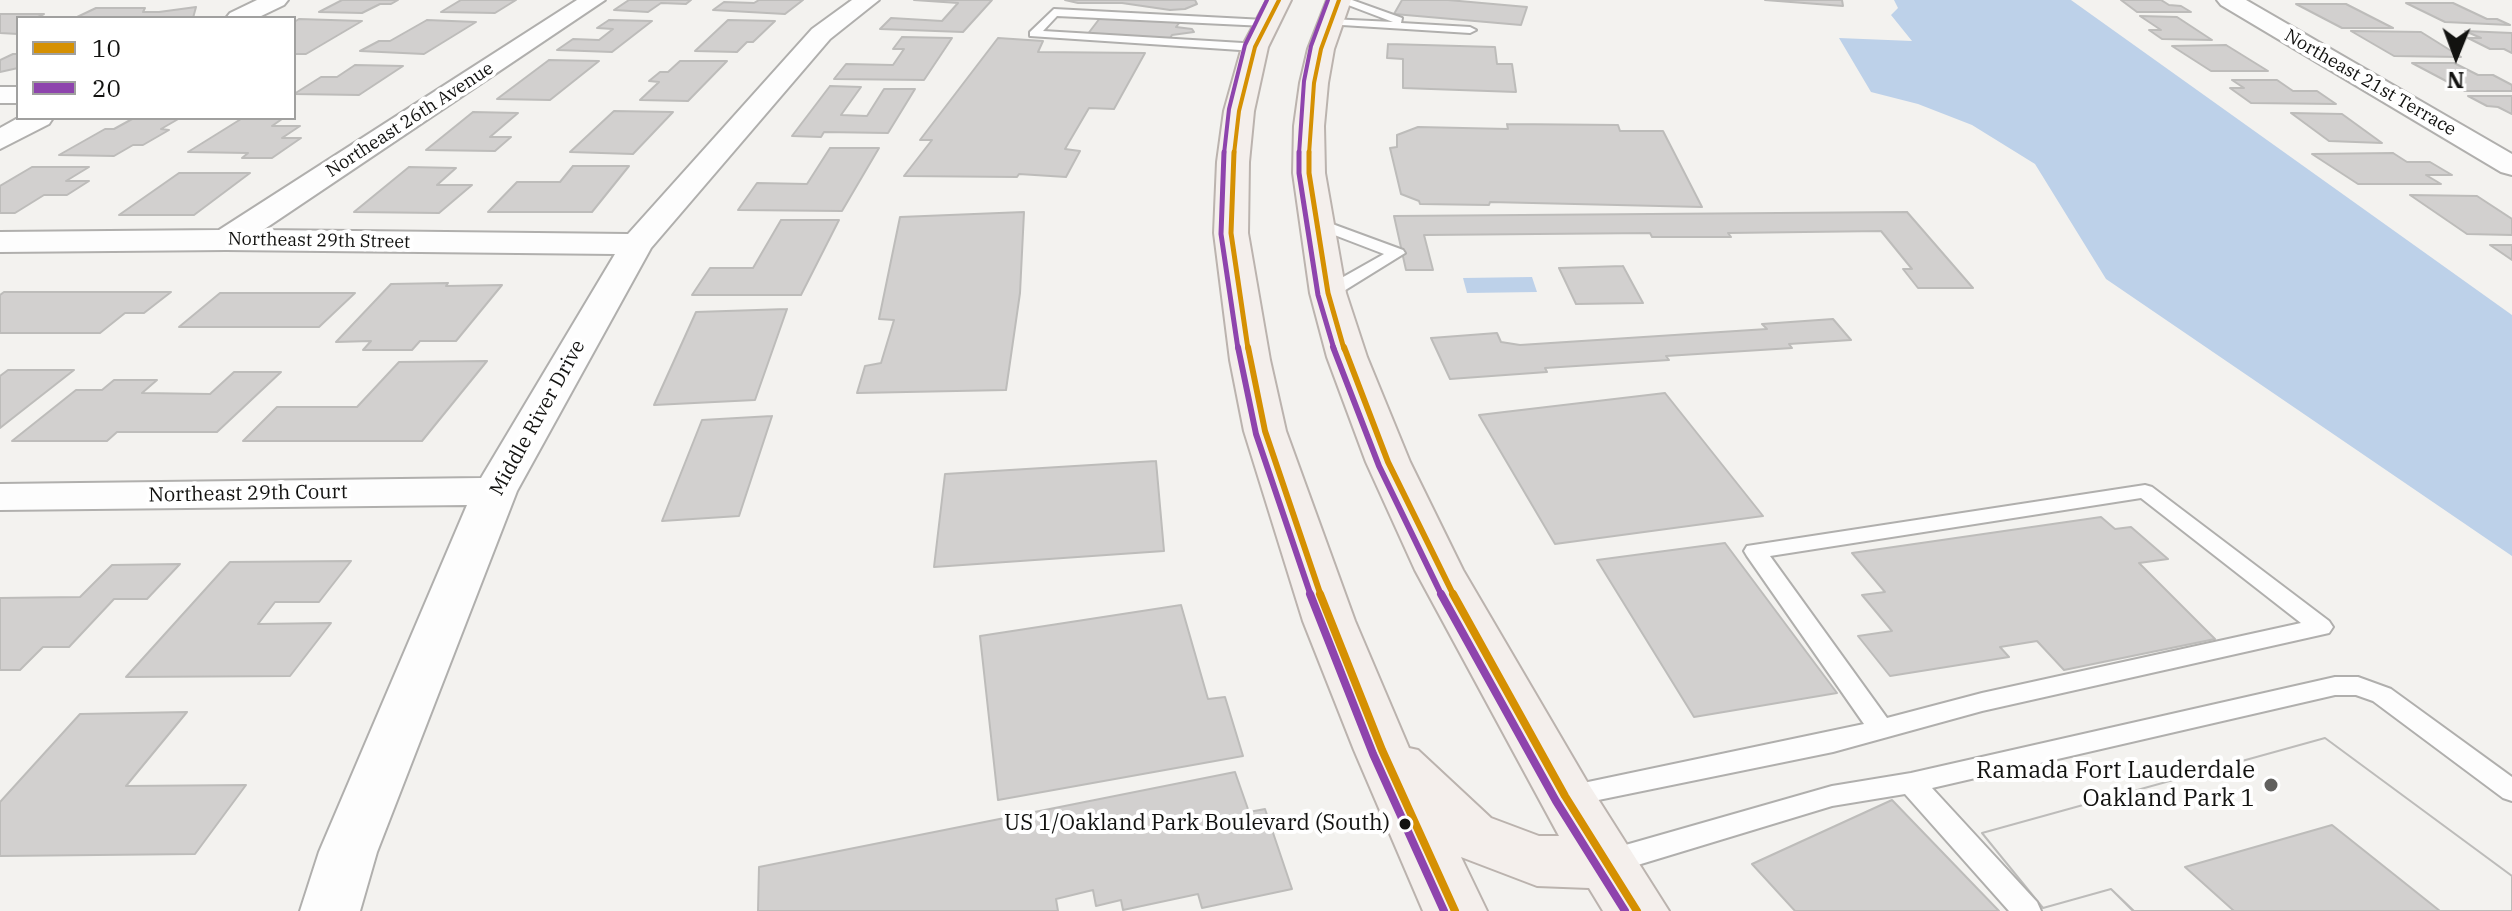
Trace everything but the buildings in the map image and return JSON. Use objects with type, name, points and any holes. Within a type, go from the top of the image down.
[{"type":"main road","points":[[1261,23],[1337,7]]},
{"type":"main road","points":[[1337,7],[1321,49],[1309,126],[1309,173],[1328,293],[1347,357],[1388,462],[1439,570],[1565,796],[1621,887]]},
{"type":"main road","points":[[1261,23],[1310,36],[1321,49]]},
{"type":"main road","points":[[1261,23],[1239,111],[1232,179],[1231,233],[1250,360],[1265,431],[1329,621],[1446,909]]},
{"type":"main road","points":[[1382,750],[1470,835],[1537,861],[1621,887]]},
{"type":"street","points":[[242,16],[276,0]]},
{"type":"street","name":"Northeast 26th Avenue","points":[[226,240],[593,0]]},
{"type":"street","name":"Middle River Drive","points":[[330,911],[348,852],[495,491],[637,244],[821,34],[867,0]]},
{"type":"street","name":"Northeast 21st Terrace","points":[[2229,0],[2512,166]]},
{"type":"street","points":[[0,140],[35,120]]},
{"type":"street","name":"Northeast 29th Street","points":[[0,242],[226,240],[637,244]]},
{"type":"street","name":"Northeast 29th Court","points":[[0,497],[495,491]]},
{"type":"lane","points":[[1052,0],[1058,4],[1247,15],[1261,23]]},
{"type":"lane","points":[[1337,7],[1470,30],[1385,18],[1337,7]]},
{"type":"lane","points":[[1054,12],[1261,23],[1034,34],[1054,12]]},
{"type":"lane","points":[[1316,223],[1397,253],[1328,293]]},
{"type":"lane","points":[[1565,796],[1833,742],[1982,702],[2321,627],[2145,491],[1755,551],[1880,727]]},
{"type":"lane","points":[[1621,887],[1832,796],[1911,783],[2335,686],[2358,686],[2382,695],[2512,791]]},
{"type":"lane","points":[[1911,783],[2027,911]]},
{"type":"water","points":[[1894,0],[2071,0],[2512,315],[2512,556],[2106,279],[2035,164],[1972,125],[1918,104],[1871,92],[1839,38],[1912,41],[1891,15],[1898,8]]},
{"type":"water","points":[[1532,277],[1537,292],[1467,293],[1463,278]]},
{"type":"transit line","name":"20","points":[[1267,0],[1245,45],[1229,109],[1223,161],[1221,234],[1240,362],[1256,434],[1320,624],[1373,754],[1444,911]]},
{"type":"transit line","name":"10","points":[[1279,0],[1255,47],[1239,111],[1233,162],[1231,233],[1250,360],[1265,431],[1329,621],[1382,750],[1455,911]]},
{"type":"transit line","name":"20","points":[[1328,0],[1311,46],[1304,81],[1299,126],[1299,173],[1318,295],[1337,360],[1379,466],[1430,575],[1556,801],[1625,911]]},
{"type":"transit line","name":"10","points":[[1339,0],[1321,49],[1314,83],[1309,126],[1309,173],[1328,293],[1347,357],[1388,462],[1439,570],[1565,796],[1637,911]]},
{"type":"place","name":"Ramada Fort Lauderdale Oakland Park 1","points":[[2271,785]]},
{"type":"place","name":"US 1/Oakland Park Boulevard (South)","points":[[1405,824]]}]
